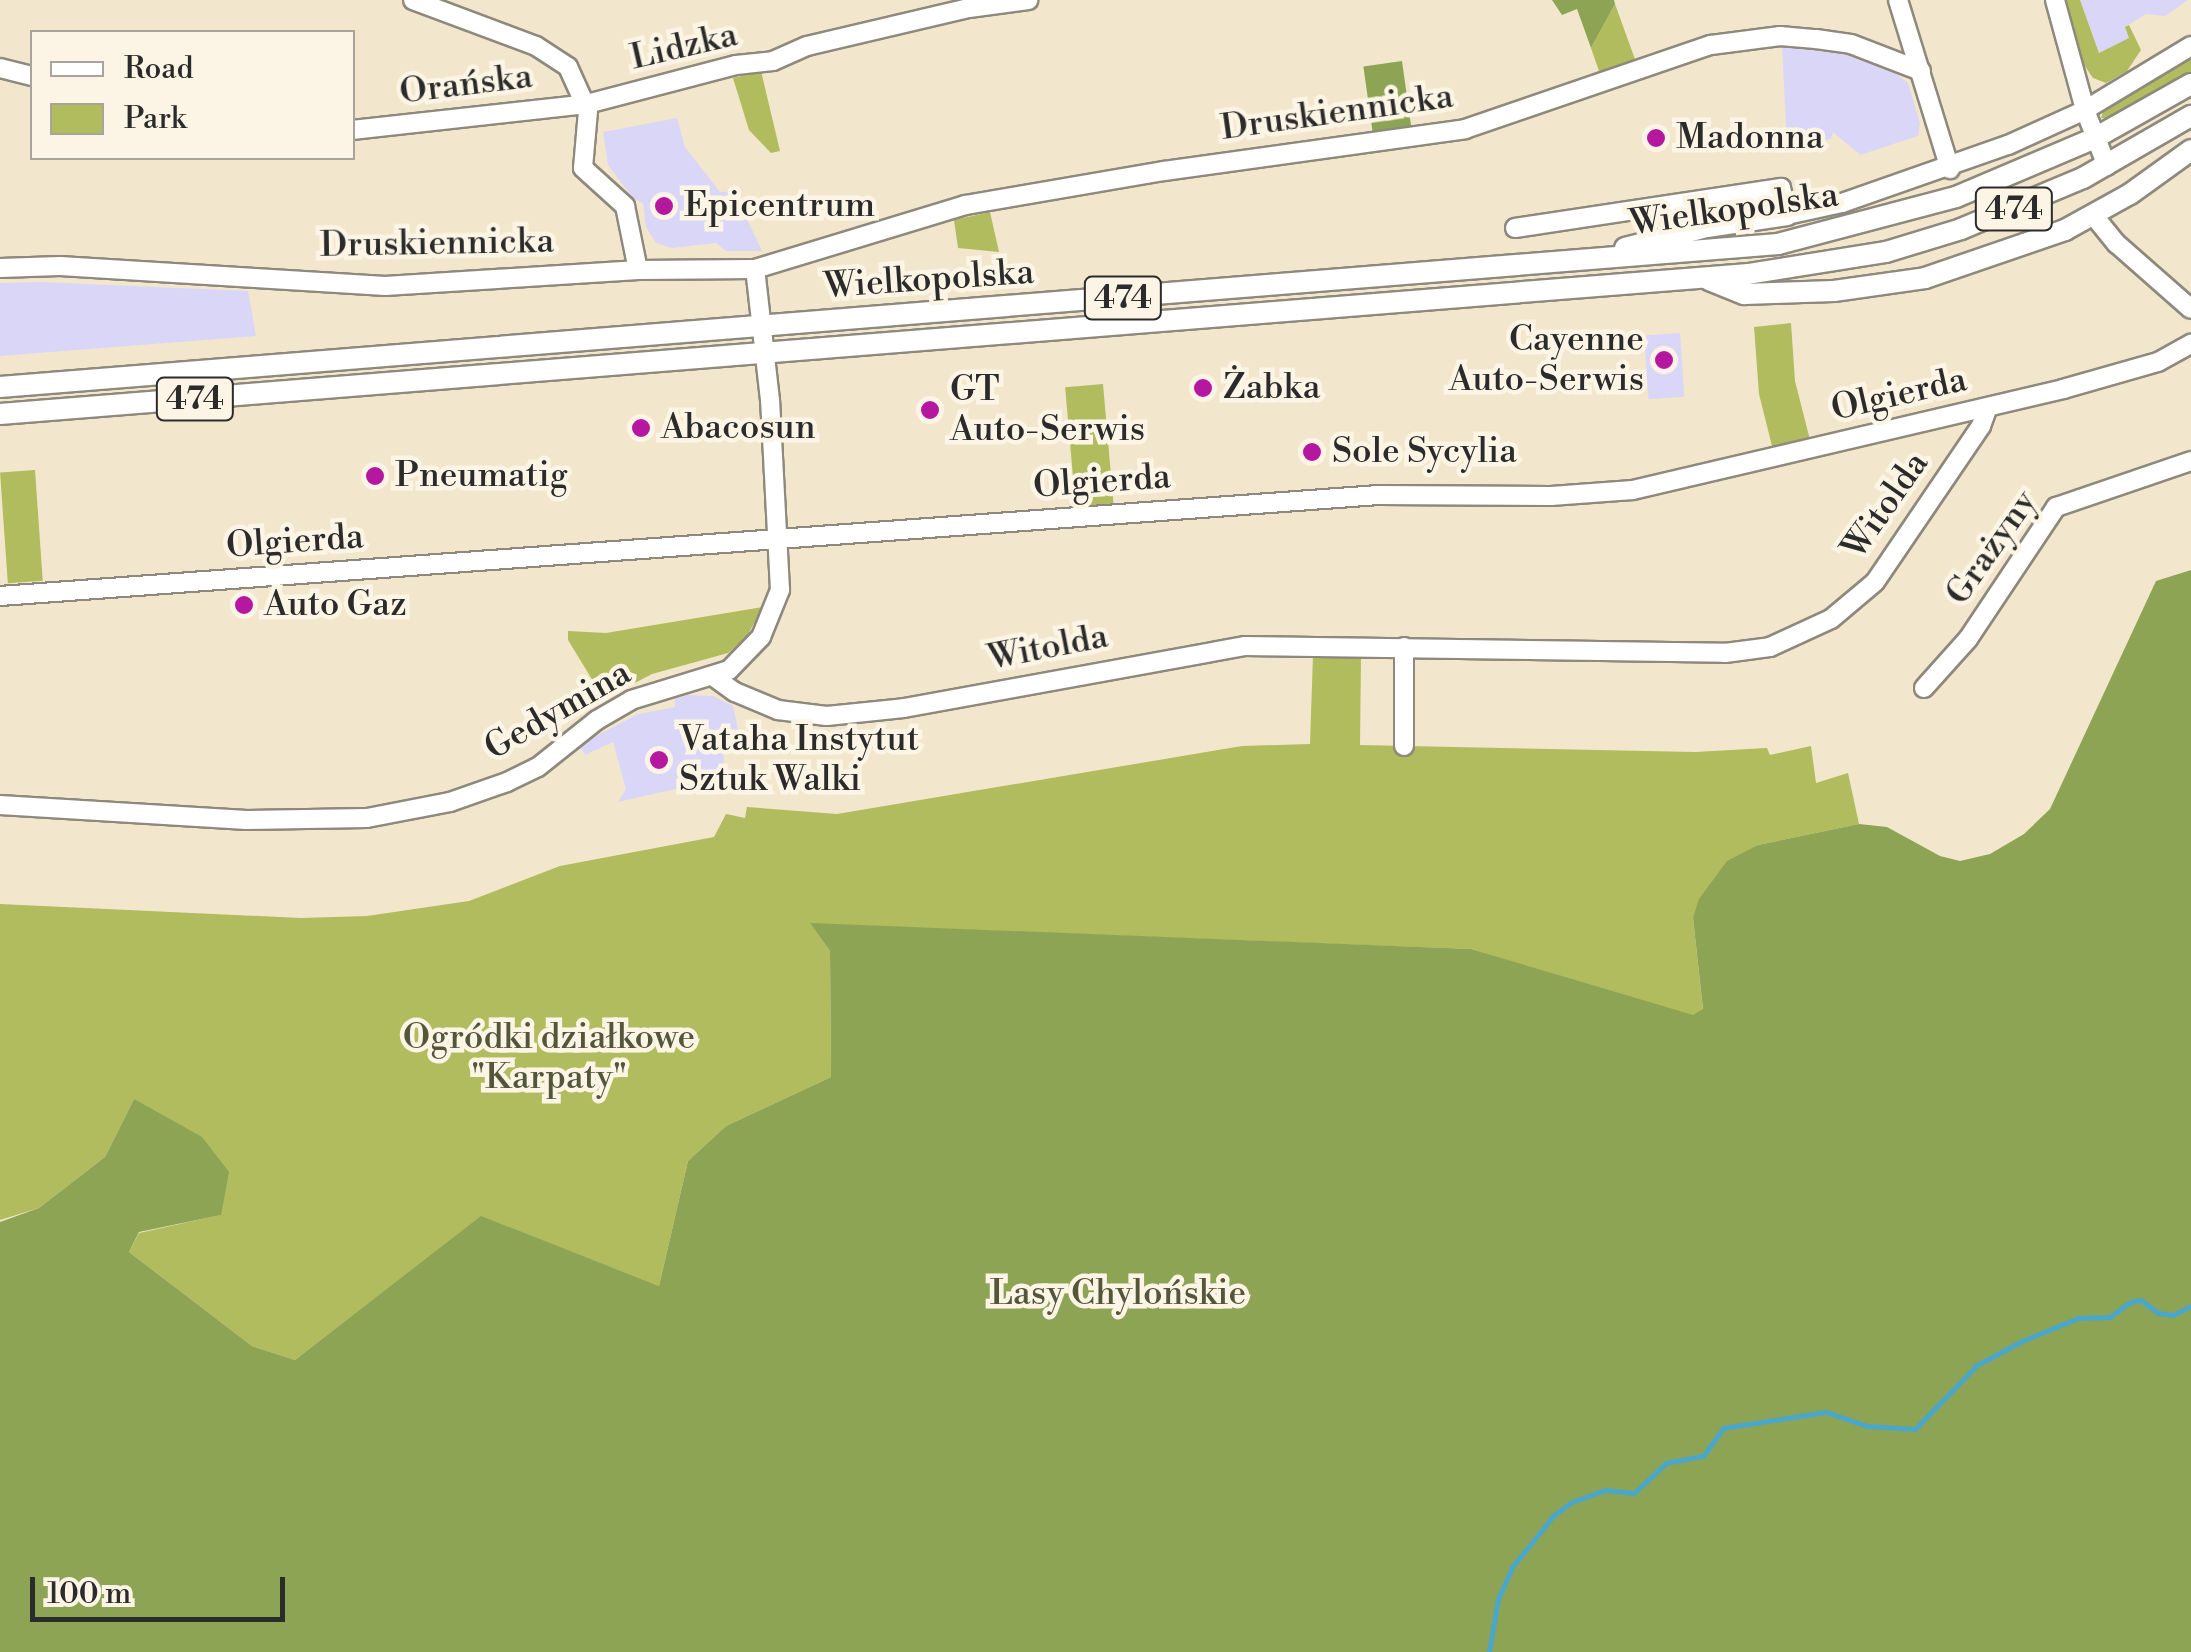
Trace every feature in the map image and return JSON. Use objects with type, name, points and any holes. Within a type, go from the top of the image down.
[{"type":"main road","name":"Wielkopolska","points":[[0,387],[1763,246],[1825,234],[1956,196],[2095,138],[2191,84]]},
{"type":"main road","name":"Wielkopolska","points":[[0,414],[1707,279],[1918,244],[2024,206],[2107,166],[2191,116]]},
{"type":"main road","points":[[1707,279],[1744,294],[1834,291],[1925,278],[2042,240],[2094,216],[2191,150]]},
{"type":"main road","points":[[1570,263],[1707,227],[1788,216]]},
{"type":"street","points":[[413,0],[554,57],[577,80],[587,104],[582,168],[625,206],[638,270]]},
{"type":"street","name":"Lidzka","points":[[587,104],[736,66],[772,62],[808,46],[969,8],[1028,0]]},
{"type":"street","points":[[1898,0],[1950,169]]},
{"type":"street","points":[[2055,0],[2085,110],[2107,166]]},
{"type":"street","name":"Druskiennicka","points":[[0,268],[60,266],[386,286],[638,270],[755,269],[965,206],[1164,171],[1465,129],[1652,63],[1746,39],[1780,36],[1851,44],[1921,71]]},
{"type":"street","name":"Wielkopolska","points":[[1788,216],[1950,169],[2085,110],[2191,46]]},
{"type":"street","points":[[0,68],[30,76]]},
{"type":"street","name":"Orańska","points":[[355,130],[587,104]]},
{"type":"street","points":[[1515,228],[1781,188],[1788,216]]},
{"type":"street","points":[[2094,216],[2114,241],[2191,308]]},
{"type":"street","points":[[755,269],[764,354]]},
{"type":"street","name":"Olgierda","points":[[0,596],[1379,495],[1551,496],[1632,490],[2142,367],[2191,344]]},
{"type":"street","name":"Gedymina","points":[[0,805],[248,820],[368,818],[450,802],[507,782],[538,766],[597,720],[631,700],[674,684],[714,677],[744,658],[774,614],[780,590],[780,538],[764,354]]},
{"type":"street","name":"Witolda","points":[[714,677],[759,704],[827,716],[904,708],[1244,646],[1726,653],[1788,641],[1832,619],[1875,582],[1981,426],[1988,407]]},
{"type":"street","name":"Grażyny","points":[[1924,688],[1968,639],[2056,507],[2191,460]]},
{"type":"street","points":[[1404,647],[1404,746]]},
{"type":"shaded area","points":[[2080,0],[2188,0],[2165,16],[2146,14],[2125,27],[2130,38],[2099,53]]},
{"type":"shaded area","points":[[1782,45],[1835,48],[1869,57],[1890,69],[1908,83],[1920,123],[1918,136],[1860,155],[1833,132],[1831,139],[1787,145]]},
{"type":"shaded area","points":[[677,118],[685,147],[720,192],[734,191],[762,251],[726,251],[716,243],[672,248],[656,243],[646,227],[643,203],[633,198],[608,165],[603,132]]},
{"type":"shaded area","points":[[0,283],[248,291],[256,336],[0,356]]},
{"type":"shaded area","points":[[1680,333],[1684,397],[1649,399],[1644,336]]},
{"type":"shaded area","points":[[713,696],[733,706],[738,729],[723,732],[724,778],[618,802],[626,789],[613,742],[585,755],[579,745],[638,714],[675,707],[675,699]]},
{"type":"green space","points":[[1552,0],[1614,0],[1615,4],[1591,48],[1577,9],[1562,15]]},
{"type":"green space","points":[[2064,0],[2080,0],[2099,53],[2129,38],[2125,27],[2129,25],[2141,50],[2127,71],[2106,83],[2093,78],[2080,59]]},
{"type":"green space","points":[[1615,4],[1636,62],[1600,74],[1591,48]]},
{"type":"green space","points":[[2191,56],[2191,72],[2111,118],[2101,118],[2103,112]]},
{"type":"green space","points":[[1402,61],[1411,128],[1373,134],[1363,66]]},
{"type":"green space","points":[[761,71],[780,151],[771,153],[749,130],[733,78]]},
{"type":"green space","points":[[990,212],[999,252],[958,248],[954,220]]},
{"type":"green space","points":[[1791,323],[1795,381],[1810,440],[1773,450],[1759,394],[1754,327]]},
{"type":"green space","points":[[1103,384],[1113,504],[1076,507],[1065,387]]},
{"type":"green space","points":[[35,470],[43,581],[8,583],[0,472]]},
{"type":"green space","name":"Lasy Chylońskie","points":[[2191,570],[2191,1652],[0,1652],[0,1222],[39,1208],[105,1157],[134,1099],[202,1137],[229,1172],[221,1215],[139,1232],[129,1252],[252,1346],[295,1360],[481,1216],[659,1286],[688,1161],[726,1126],[831,1077],[830,951],[810,923],[1471,949],[1693,1015],[1703,1009],[1693,918],[1699,899],[1727,861],[1758,845],[1859,824],[1887,827],[1940,856],[1960,861],[1990,854],[2024,834],[2050,809],[2156,581]]},
{"type":"green space","points":[[763,607],[747,636],[728,653],[652,674],[604,699],[568,640],[568,631],[606,633]]},
{"type":"green space","name":"Ogródki działkowe \"Karpaty\"","points":[[1313,655],[1361,656],[1360,745],[1695,752],[1767,748],[1770,755],[1811,746],[1816,783],[1848,773],[1859,824],[1758,845],[1693,918],[1703,1010],[1692,1016],[1471,949],[811,924],[830,951],[831,1077],[726,1126],[688,1161],[659,1286],[481,1217],[295,1360],[252,1346],[129,1252],[139,1233],[220,1215],[134,1099],[105,1157],[39,1208],[0,1220],[0,904],[301,918],[367,916],[469,901],[560,866],[714,837],[726,814],[745,818],[747,807],[837,814],[1242,746],[1310,744]]},
{"type":"waterway","points":[[1489,1652],[1498,1599],[1512,1567],[1554,1515],[1572,1502],[1605,1490],[1634,1493],[1666,1463],[1703,1456],[1723,1428],[1826,1412],[1867,1426],[1915,1429],[1977,1365],[2022,1341],[2078,1318],[2110,1317],[2130,1302],[2141,1300],[2158,1313],[2173,1315],[2191,1306]]},
{"type":"place","name":"Madonna","points":[[1656,138]]},
{"type":"place","name":"Epicentrum","points":[[664,206]]},
{"type":"place","name":"Cayenne Auto-Serwis","points":[[1664,360]]},
{"type":"place","name":"Żabka","points":[[1203,388]]},
{"type":"place","name":"GT Auto-Serwis","points":[[930,410]]},
{"type":"place","name":"Abacosun","points":[[641,428]]},
{"type":"place","name":"Sole Sycylia","points":[[1312,452]]},
{"type":"place","name":"Pneumatig","points":[[375,476]]},
{"type":"place","name":"Auto Gaz","points":[[244,605]]},
{"type":"place","name":"Vataha Instytut Sztuk Walki","points":[[659,760]]}]
